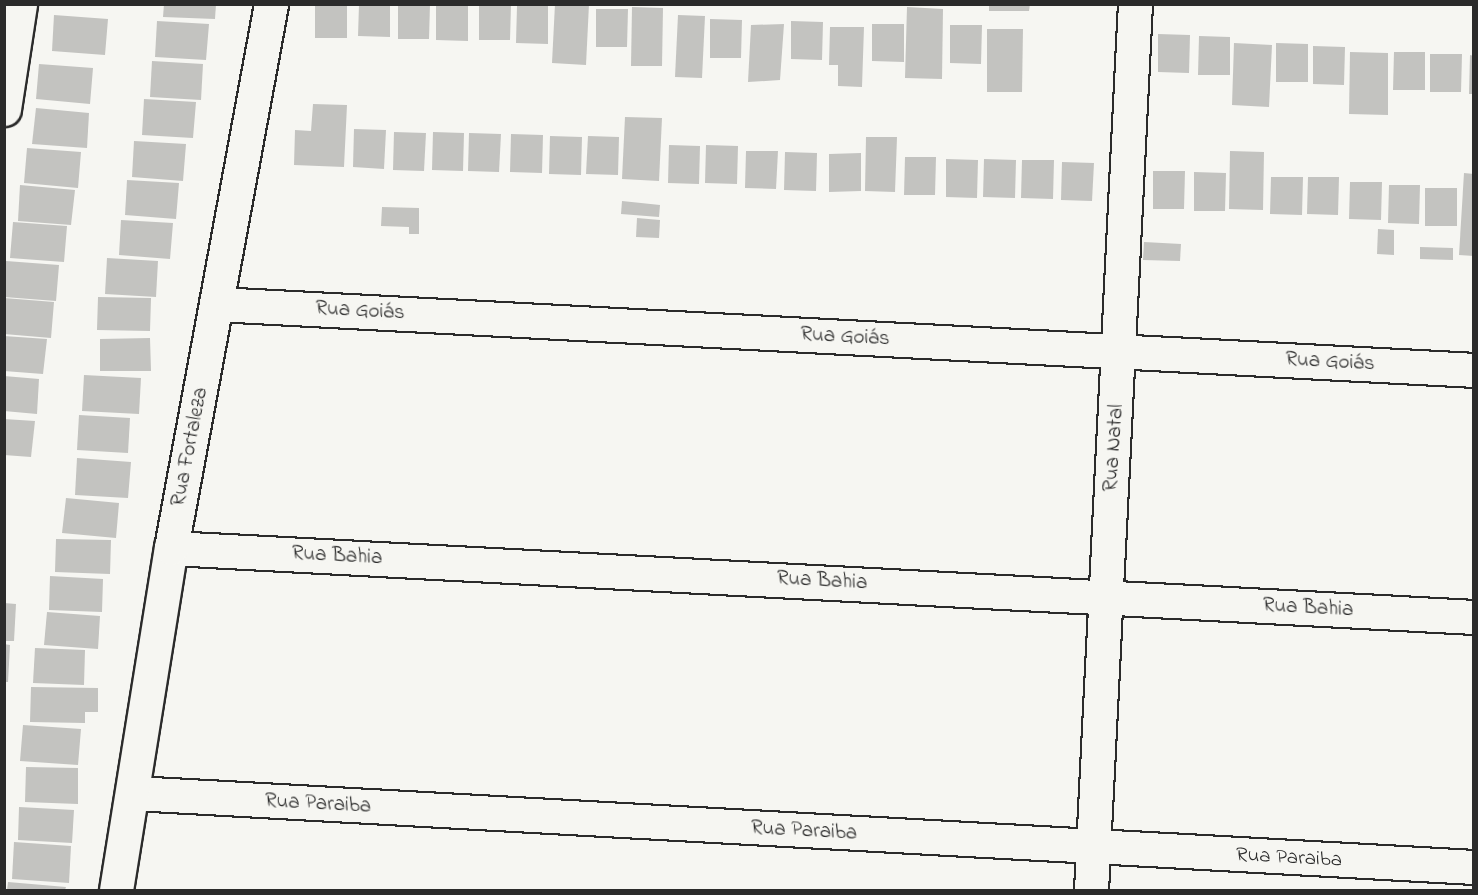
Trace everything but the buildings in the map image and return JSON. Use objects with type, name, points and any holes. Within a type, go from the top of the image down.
[{"type":"street","points":[[4,109],[20,4]]},
{"type":"street","name":"Rua Fortaleza","points":[[116,891],[134,793],[171,548],[271,4]]},
{"type":"street","name":"Rua Natal","points":[[1091,891],[1103,596],[1121,351],[1135,4]]},
{"type":"street","name":"Rua Goiás","points":[[216,304],[1473,370]]},
{"type":"street","name":"Rua Bahia","points":[[171,548],[1473,617]]},
{"type":"street","name":"Rua Paraiba","points":[[134,793],[1093,848],[1473,867]]}]
